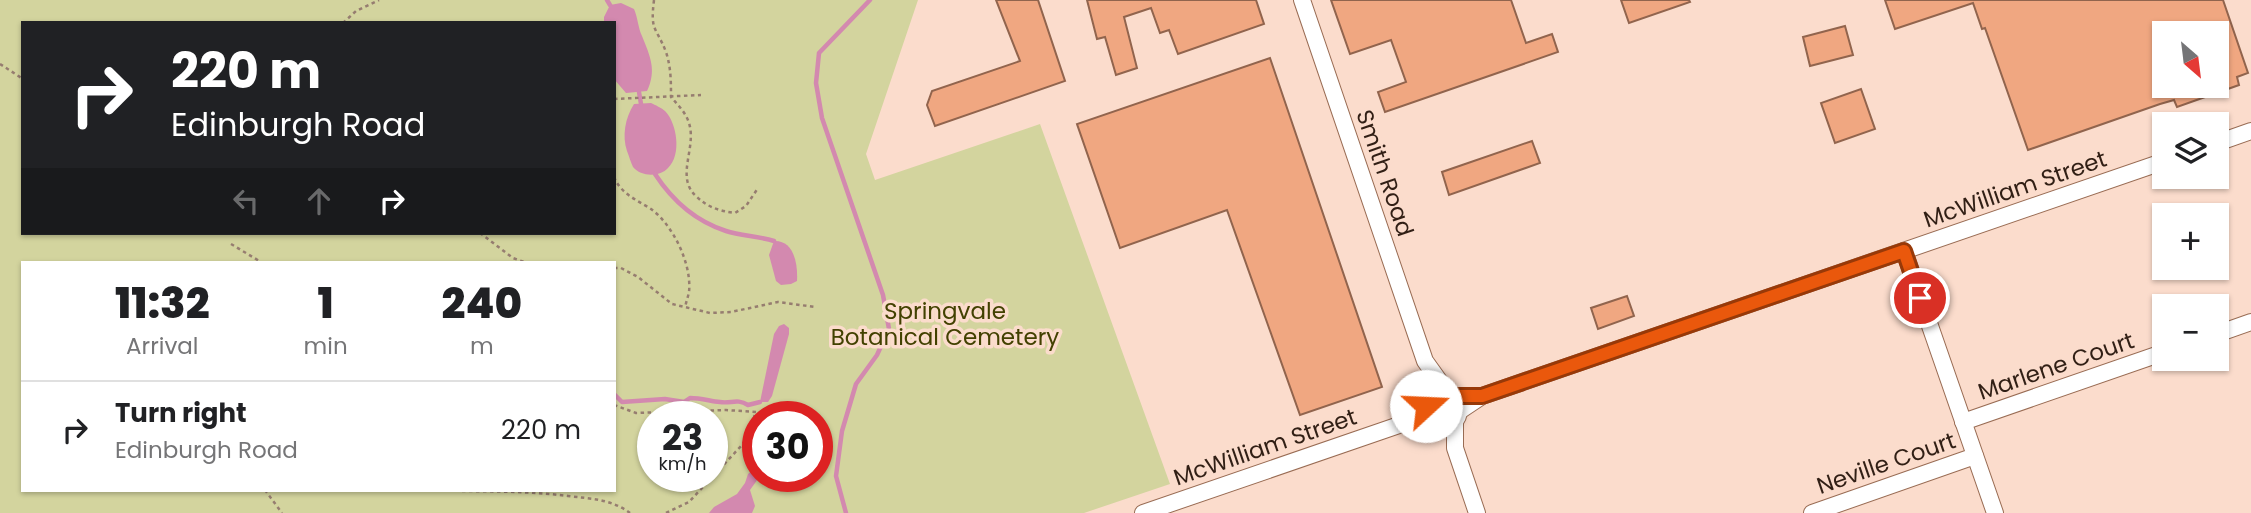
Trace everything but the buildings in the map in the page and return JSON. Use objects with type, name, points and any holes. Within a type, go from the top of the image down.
[{"type":"street","name":"Smith Road","points":[[1302,0],[1425,361],[1426,406]]},
{"type":"street","points":[[2229,139],[2251,131]]},
{"type":"street","name":"McWilliam Street","points":[[1451,396],[1482,396],[2152,165]]},
{"type":"street","points":[[1904,251],[1995,513]]},
{"type":"street","points":[[2229,330],[2251,323]]},
{"type":"street","name":"Marlene Court","points":[[1963,422],[2152,357]]},
{"type":"street","name":"Smith Road","points":[[1425,361],[1451,396]]},
{"type":"street","points":[[1455,448],[1426,415],[1426,406],[1432,396],[1437,394],[1451,396],[1457,404],[1455,448],[1477,513]]},
{"type":"street","name":"McWilliam Street","points":[[1456,417],[1482,396]]},
{"type":"street","name":"McWilliam Street","points":[[1143,513],[1402,424],[1426,406]]},
{"type":"street","points":[[1434,425],[1447,426],[1456,417]]},
{"type":"street","name":"McWilliam Street","points":[[1402,424],[1434,425]]},
{"type":"street","name":"Neville Court","points":[[1812,513],[1975,456]]},
{"type":"path","points":[[345,21],[356,11],[379,0]]},
{"type":"path","points":[[654,0],[652,25],[666,52],[671,74],[671,97],[685,113],[690,125],[692,140],[686,180],[691,191],[718,211],[735,213],[746,206],[758,188]]},
{"type":"path","points":[[0,64],[21,78]]},
{"type":"path","points":[[616,99],[701,95]]},
{"type":"path","points":[[616,182],[626,194],[655,212],[677,244],[688,279],[685,308]]},
{"type":"path","points":[[483,235],[513,258],[521,261]]},
{"type":"path","points":[[231,244],[259,261]]},
{"type":"path","points":[[616,268],[638,277],[672,304],[710,313],[731,312],[778,302],[815,307]]},
{"type":"path","points":[[616,406],[636,413],[718,410],[742,412]]},
{"type":"path","points":[[666,513],[689,502],[742,445]]},
{"type":"path","points":[[266,492],[282,513]]},
{"type":"path","points":[[536,492],[602,500],[617,504],[631,513]]},
{"type":"green space","name":"Springvale Botanical Cemetery","points":[[0,0],[918,0],[866,154],[875,180],[1040,124],[1170,484],[1084,513],[0,513]]},
{"type":"shaded area","points":[[621,3],[634,9],[650,57],[652,76],[647,91],[626,93],[616,81],[616,21],[604,21],[610,5]]},
{"type":"shaded area","points":[[651,103],[669,116],[675,131],[676,147],[668,168],[650,175],[633,167],[625,145],[625,127],[634,104]]},
{"type":"shaded area","points":[[774,241],[786,244],[793,254],[797,281],[791,284],[781,285],[776,281],[769,255]]},
{"type":"shaded area","points":[[784,324],[789,328],[789,334],[772,396],[769,401],[760,401],[774,334],[779,326]]},
{"type":"shaded area","points":[[742,487],[742,492],[751,492],[755,506],[752,513],[709,513],[714,507],[737,494]]},
{"type":"waterway","points":[[607,0],[610,5]]},
{"type":"waterway","points":[[846,513],[836,476],[842,431],[856,384],[877,355],[889,329],[883,295],[822,118],[816,83],[819,53],[870,0]]},
{"type":"waterway","points":[[639,92],[641,104]]},
{"type":"waterway","points":[[655,174],[677,201],[704,222],[732,233],[774,241]]},
{"type":"waterway","points":[[616,396],[622,402],[665,399],[684,402],[690,398],[698,398],[742,402]]},
{"type":"route","points":[[1426,406],[1428,400],[1437,394],[1482,396],[1904,251],[1920,298]]}]
